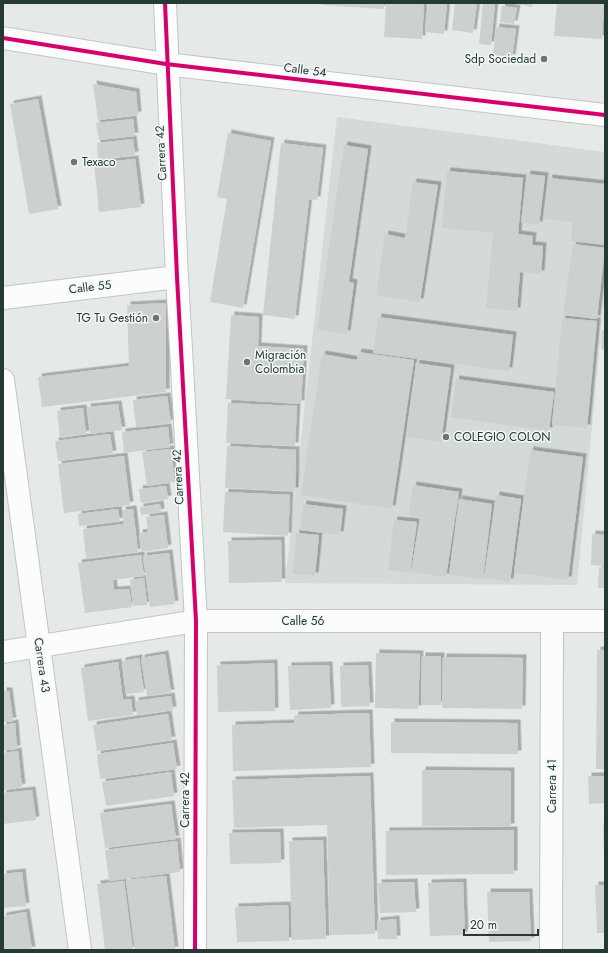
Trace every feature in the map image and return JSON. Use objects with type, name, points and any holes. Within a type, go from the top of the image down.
[{"type":"street","name":"Carrera 42","points":[[165,3],[166,64],[196,621],[195,950]]},
{"type":"street","name":"Calle 54","points":[[3,38],[166,64],[605,115]]},
{"type":"street","name":"Calle 55","points":[[3,298],[177,277]]},
{"type":"street","name":"Carrera 43","points":[[3,380],[80,950]]},
{"type":"street","name":"Calle 56","points":[[3,652],[196,621],[605,621]]},
{"type":"street","name":"Carrera 41","points":[[551,950],[552,622]]},
{"type":"shaded area","name":"COLEGIO COLON","points":[[337,117],[605,152],[605,290],[577,585],[285,583]]},
{"type":"building","points":[[321,3],[384,3],[384,9],[321,5]]},
{"type":"building","points":[[386,3],[424,3],[422,39],[384,37]]},
{"type":"building","points":[[428,3],[447,3],[444,34],[425,32]]},
{"type":"building","points":[[455,3],[477,3],[473,33],[452,30]]},
{"type":"building","points":[[483,3],[495,3],[491,45],[479,44]]},
{"type":"building","points":[[511,3],[533,3],[532,7]]},
{"type":"building","points":[[557,3],[604,3],[602,39],[554,36]]},
{"type":"building","points":[[502,6],[517,8],[514,24],[500,22]]},
{"type":"building","points":[[496,27],[516,29],[512,58],[493,55]]},
{"type":"building","points":[[93,84],[136,92],[138,115],[98,120]]},
{"type":"building","points":[[38,99],[58,209],[29,214],[10,104]]},
{"type":"building","points":[[133,119],[135,136],[99,140],[96,123]]},
{"type":"building","points":[[228,133],[271,141],[243,308],[210,302],[227,199],[217,197]]},
{"type":"building","points":[[133,139],[135,155],[98,160],[97,143]]},
{"type":"building","points":[[281,143],[323,148],[317,200],[309,199],[295,319],[263,315]]},
{"type":"building","points":[[344,145],[368,149],[349,282],[354,283],[347,334],[317,329]]},
{"type":"building","points":[[135,159],[141,207],[99,212],[94,163]]},
{"type":"building","points":[[447,171],[523,178],[518,234],[533,236],[532,245],[543,246],[541,274],[520,272],[517,311],[486,308],[493,233],[442,228]]},
{"type":"building","points":[[527,174],[545,176],[539,225],[521,222]]},
{"type":"building","points":[[549,178],[605,184],[605,245],[571,241],[573,222],[544,219]]},
{"type":"building","points":[[413,182],[438,185],[420,302],[376,295],[385,234],[405,238]]},
{"type":"building","points":[[573,244],[605,248],[597,319],[563,315]]},
{"type":"building","points":[[166,303],[166,392],[42,407],[38,377],[129,366],[127,305]]},
{"type":"building","points":[[231,315],[259,317],[258,346],[304,349],[301,404],[226,399]]},
{"type":"building","points":[[378,317],[513,335],[509,371],[373,353]]},
{"type":"building","points":[[562,318],[597,321],[587,428],[552,425]]},
{"type":"building","points":[[602,330],[605,330],[605,350],[601,349]]},
{"type":"building","points":[[358,352],[414,360],[392,509],[301,495],[322,354],[357,360]]},
{"type":"building","points":[[416,363],[451,368],[441,442],[406,437]]},
{"type":"building","points":[[456,379],[554,392],[549,431],[451,417]]},
{"type":"building","points":[[167,396],[171,423],[136,427],[133,400]]},
{"type":"building","points":[[228,403],[297,406],[295,446],[226,443]]},
{"type":"building","points":[[118,404],[122,430],[90,434],[87,407]]},
{"type":"building","points":[[83,408],[86,434],[60,438],[57,411]]},
{"type":"building","points":[[168,427],[170,447],[124,453],[122,432]]},
{"type":"building","points":[[110,434],[113,454],[58,461],[55,441]]},
{"type":"building","points":[[227,446],[296,450],[295,491],[225,488]]},
{"type":"building","points":[[171,449],[175,482],[147,486],[142,452]]},
{"type":"building","points":[[530,450],[583,457],[568,580],[514,573]]},
{"type":"building","points":[[124,456],[130,505],[64,513],[58,464]]},
{"type":"building","points":[[413,485],[459,492],[446,577],[411,572],[420,517],[409,515]]},
{"type":"building","points":[[166,486],[168,499],[141,503],[139,489]]},
{"type":"building","points":[[225,492],[290,495],[288,536],[223,532]]},
{"type":"building","points":[[496,495],[521,499],[510,582],[484,578]]},
{"type":"building","points":[[459,499],[492,504],[483,579],[449,575]]},
{"type":"building","points":[[160,504],[161,512],[141,515],[140,507]]},
{"type":"building","points":[[303,504],[343,509],[340,535],[300,530]]},
{"type":"building","points":[[118,509],[120,521],[79,526],[78,514]]},
{"type":"building","points":[[133,509],[138,552],[86,558],[83,529],[124,524],[122,510]]},
{"type":"building","points":[[164,515],[168,548],[141,552],[139,533],[148,532],[146,517]]},
{"type":"building","points":[[394,520],[417,522],[410,573],[388,570]]},
{"type":"building","points":[[296,533],[319,535],[315,576],[293,574]]},
{"type":"building","points":[[592,534],[605,535],[605,566],[591,565]]},
{"type":"building","points":[[281,540],[282,582],[229,583],[228,541]]},
{"type":"building","points":[[169,553],[175,604],[150,607],[143,556]]},
{"type":"building","points":[[141,555],[144,576],[113,580],[114,590],[129,589],[132,607],[85,613],[78,563]]},
{"type":"building","points":[[599,567],[605,567],[605,588],[598,588]]},
{"type":"building","points":[[144,578],[147,605],[133,606],[130,580]]},
{"type":"building","points":[[597,650],[605,650],[605,769],[596,769]]},
{"type":"building","points":[[376,653],[420,654],[418,709],[375,708]]},
{"type":"building","points":[[165,654],[171,693],[147,696],[141,658]]},
{"type":"building","points":[[422,656],[441,656],[441,705],[421,705]]},
{"type":"building","points":[[443,657],[523,658],[522,709],[442,708]]},
{"type":"building","points":[[139,658],[144,692],[126,694],[122,661]]},
{"type":"building","points":[[118,662],[123,700],[131,699],[133,715],[88,721],[81,668]]},
{"type":"building","points":[[274,663],[275,711],[218,712],[217,665]]},
{"type":"building","points":[[329,665],[331,708],[290,710],[288,666]]},
{"type":"building","points":[[368,665],[370,706],[341,707],[340,666]]},
{"type":"building","points":[[3,691],[9,691],[13,721],[3,722]]},
{"type":"building","points":[[171,696],[173,710],[137,715],[135,701]]},
{"type":"building","points":[[369,713],[371,767],[233,771],[232,725],[294,723],[295,715]]},
{"type":"building","points":[[168,714],[172,740],[97,751],[93,725]]},
{"type":"building","points":[[391,722],[517,723],[518,754],[391,753]]},
{"type":"building","points":[[15,723],[17,749],[3,750],[3,725]]},
{"type":"building","points":[[173,743],[177,769],[100,779],[97,754]]},
{"type":"building","points":[[18,751],[22,787],[3,790],[3,753]]},
{"type":"building","points":[[422,770],[511,771],[511,827],[422,826]]},
{"type":"building","points":[[171,772],[174,796],[106,806],[102,782]]},
{"type":"building","points":[[370,776],[375,934],[330,935],[327,825],[234,828],[232,780]]},
{"type":"building","points":[[588,776],[605,776],[605,803],[589,804]]},
{"type":"building","points":[[32,790],[36,820],[3,824],[3,793]]},
{"type":"building","points":[[171,804],[176,839],[105,848],[100,813]]},
{"type":"building","points":[[605,823],[605,853],[604,853],[603,824]]},
{"type":"building","points":[[514,830],[514,874],[386,875],[386,831]]},
{"type":"building","points":[[280,832],[281,863],[230,864],[229,833]]},
{"type":"building","points":[[323,840],[326,939],[292,940],[289,841]]},
{"type":"building","points":[[177,841],[180,872],[109,881],[105,850]]},
{"type":"building","points":[[22,872],[26,906],[3,908],[3,874]]},
{"type":"building","points":[[166,876],[175,950],[135,950],[126,880]]},
{"type":"building","points":[[124,881],[133,950],[105,950],[97,884]]},
{"type":"building","points":[[414,882],[416,912],[380,913],[378,883]]},
{"type":"building","points":[[463,882],[465,935],[430,936],[428,883]]},
{"type":"building","points":[[595,885],[605,885],[605,933],[597,933]]},
{"type":"building","points":[[487,892],[529,892],[531,941],[489,942]]},
{"type":"building","points":[[288,905],[289,941],[237,942],[235,907]]},
{"type":"building","points":[[26,912],[32,950],[3,950],[3,916]]},
{"type":"building","points":[[396,919],[397,939],[378,939],[377,921]]},
{"type":"cycle path","points":[[165,3],[177,277],[196,621],[195,950]]},
{"type":"cycle path","points":[[3,38],[166,64],[605,115]]},
{"type":"place","name":"Sdp Sociedad","points":[[544,59]]},
{"type":"place","name":"Texaco","points":[[74,162]]},
{"type":"place","name":"TG Tu Gestión","points":[[156,318]]},
{"type":"place","name":"Migración Colombia","points":[[247,362]]},
{"type":"place","name":"COLEGIO COLON","points":[[446,437]]}]
